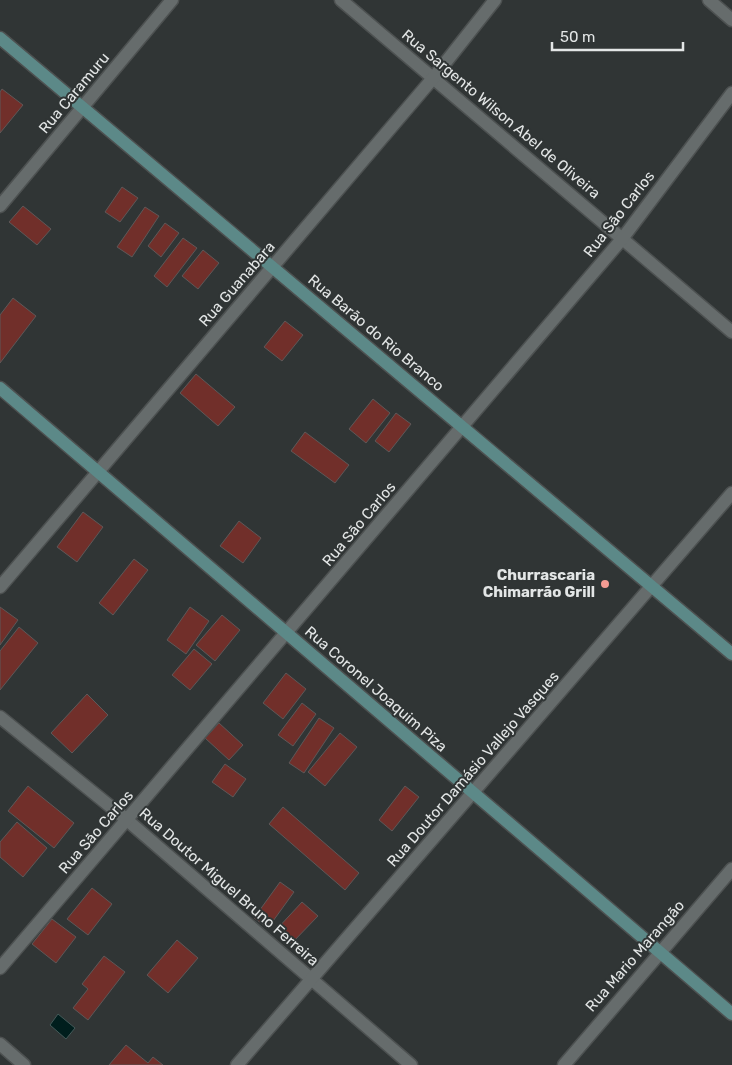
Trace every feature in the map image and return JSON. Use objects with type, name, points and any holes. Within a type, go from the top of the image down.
[{"type":"main road","name":"Rua Barão do Rio Branco","points":[[0,38],[732,654]]},
{"type":"main road","name":"Rua Coronel Joaquim Piza","points":[[0,388],[732,1014]]},
{"type":"street","name":"Rua Caramuru","points":[[0,206],[172,0]]},
{"type":"street","name":"Rua Sargento Wilson Abel de Oliveira","points":[[341,0],[732,332]]},
{"type":"street","name":"Rua Guanabara","points":[[0,587],[273,268],[434,77],[495,0]]},
{"type":"street","points":[[709,0],[732,20]]},
{"type":"street","name":"Rua São Carlos","points":[[0,968],[622,239],[732,92]]},
{"type":"street","name":"Rua Doutor Damásio Vallejo Vasques","points":[[237,1065],[732,493]]},
{"type":"street","name":"Rua Doutor Miguel Bruno Ferreira","points":[[0,717],[127,820],[411,1065]]},
{"type":"street","name":"Rua Mario Marangão","points":[[564,1065],[732,869]]},
{"type":"street","points":[[0,1044],[24,1065]]},
{"type":"water","points":[[58,1014],[75,1028],[66,1039],[50,1025]]},
{"type":"building","points":[[2,89],[23,105],[0,133],[0,92]]},
{"type":"building","points":[[122,187],[138,198],[120,222],[105,212]]},
{"type":"building","points":[[23,206],[51,229],[37,245],[9,222]]},
{"type":"building","points":[[145,207],[159,216],[132,257],[117,247]]},
{"type":"building","points":[[165,223],[179,233],[161,257],[148,246]]},
{"type":"building","points":[[183,238],[197,248],[167,287],[154,276]]},
{"type":"building","points":[[203,250],[219,263],[198,289],[182,276]]},
{"type":"building","points":[[13,298],[36,316],[0,363],[0,315]]},
{"type":"building","points":[[285,321],[303,335],[282,361],[264,347]]},
{"type":"building","points":[[196,374],[235,407],[218,426],[180,393]]},
{"type":"building","points":[[373,399],[390,413],[366,443],[349,429]]},
{"type":"building","points":[[396,413],[411,424],[389,452],[375,441]]},
{"type":"building","points":[[305,432],[349,465],[335,483],[291,451]]},
{"type":"building","points":[[83,512],[103,527],[77,562],[57,547]]},
{"type":"building","points":[[239,521],[261,538],[243,563],[220,546]]},
{"type":"building","points":[[134,559],[148,570],[113,615],[99,603]]},
{"type":"building","points":[[0,607],[18,620],[0,645]]},
{"type":"building","points":[[190,607],[209,621],[186,654],[167,640]]},
{"type":"building","points":[[222,615],[240,630],[215,661],[196,645]]},
{"type":"building","points":[[19,627],[38,643],[0,690],[0,651]]},
{"type":"building","points":[[194,649],[212,664],[190,690],[172,675]]},
{"type":"building","points":[[286,673],[306,689],[283,719],[263,703]]},
{"type":"building","points":[[87,694],[108,715],[72,753],[51,733]]},
{"type":"building","points":[[302,703],[316,714],[293,746],[278,735]]},
{"type":"building","points":[[319,718],[334,728],[304,773],[289,763]]},
{"type":"building","points":[[219,723],[243,745],[229,760],[205,738]]},
{"type":"building","points":[[340,733],[357,747],[325,786],[308,772]]},
{"type":"building","points":[[225,764],[246,779],[233,797],[212,782]]},
{"type":"building","points":[[28,786],[74,823],[54,848],[8,811]]},
{"type":"building","points":[[405,786],[419,797],[392,831],[379,820]]},
{"type":"building","points":[[283,807],[359,873],[345,890],[269,824]]},
{"type":"building","points":[[17,822],[47,848],[23,877],[0,857],[0,842]]},
{"type":"building","points":[[280,882],[294,892],[268,928],[254,918]]},
{"type":"building","points":[[92,888],[112,904],[88,935],[67,919]]},
{"type":"building","points":[[302,902],[318,916],[291,944],[276,930]]},
{"type":"building","points":[[52,919],[76,937],[56,963],[32,944]]},
{"type":"building","points":[[177,940],[198,958],[168,993],[147,975]]},
{"type":"building","points":[[104,956],[125,972],[88,1020],[73,1008],[88,989],[82,984]]},
{"type":"building","points":[[126,1045],[148,1063],[153,1057],[163,1065],[109,1065]]},
{"type":"place","name":"Churrascaria Chimarrão Grill","points":[[605,584]]}]
